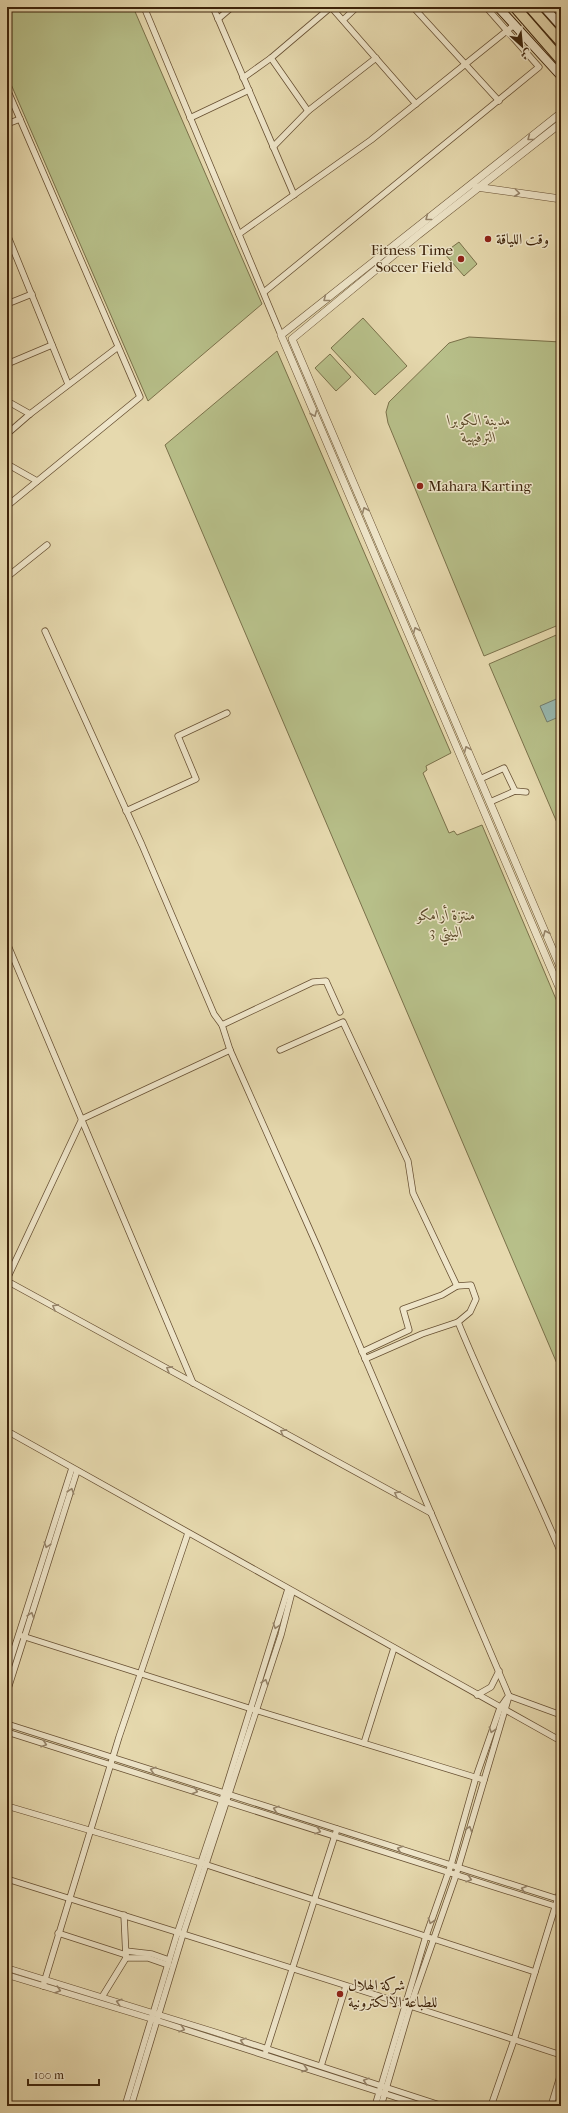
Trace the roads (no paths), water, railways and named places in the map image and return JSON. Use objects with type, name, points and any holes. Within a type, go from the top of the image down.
[{"type":"highway","points":[[514,7],[561,60]]},
{"type":"highway","points":[[537,9],[561,37]]},
{"type":"highway","points":[[537,9],[561,42]]},
{"type":"main road","points":[[498,7],[510,28],[561,76]]},
{"type":"main road","points":[[537,9],[561,26]]},
{"type":"street","points":[[144,7],[347,492],[561,992]]},
{"type":"street","points":[[213,7],[294,195]]},
{"type":"street","points":[[218,19],[232,7]]},
{"type":"street","points":[[243,78],[272,58],[331,7],[416,104]]},
{"type":"street","points":[[343,20],[358,7]]},
{"type":"street","points":[[413,7],[498,101]]},
{"type":"street","points":[[264,292],[539,67],[510,28],[486,7]]},
{"type":"street","points":[[239,234],[371,140],[510,28]]},
{"type":"street","points":[[272,58],[308,111]]},
{"type":"street","points":[[273,146],[308,111],[376,58]]},
{"type":"street","points":[[7,89],[140,397],[7,506]]},
{"type":"street","points":[[190,118],[249,90]]},
{"type":"street","points":[[281,335],[561,113]]},
{"type":"street","points":[[7,124],[20,119]]},
{"type":"street","points":[[292,338],[561,123]]},
{"type":"street","points":[[470,185],[478,188],[561,199]]},
{"type":"street","points":[[8,237],[68,384]]},
{"type":"street","points":[[7,304],[32,294]]},
{"type":"street","points":[[281,335],[292,338]]},
{"type":"street","points":[[292,338],[561,969]]},
{"type":"street","points":[[7,364],[52,345]]},
{"type":"street","points":[[7,434],[30,414],[118,346]]},
{"type":"street","points":[[308,399],[316,396]]},
{"type":"street","points":[[7,402],[30,414]]},
{"type":"street","points":[[7,464],[37,481]]},
{"type":"street","points":[[347,492],[356,488]]},
{"type":"street","points":[[7,577],[46,545]]},
{"type":"street","points":[[392,597],[401,594]]},
{"type":"street","points":[[45,631],[126,811],[214,1014],[222,1025],[230,1050],[362,1352],[509,1696],[457,1867],[456,1875],[409,2004],[381,2091],[374,2106]]},
{"type":"street","points":[[431,687],[440,684]]},
{"type":"street","points":[[126,811],[196,779],[178,736],[227,713]]},
{"type":"street","points":[[449,728],[456,724]]},
{"type":"street","points":[[465,766],[473,763]]},
{"type":"street","points":[[480,779],[504,768],[515,791]]},
{"type":"street","points":[[490,802],[515,791],[526,792]]},
{"type":"street","points":[[486,815],[494,811]]},
{"type":"street","points":[[7,943],[193,1383]]},
{"type":"street","points":[[546,958],[555,955]]},
{"type":"street","points":[[222,1025],[313,982],[326,981],[340,1012]]},
{"type":"street","points":[[280,1050],[343,1022],[408,1160],[413,1193],[457,1286]]},
{"type":"street","points":[[230,1050],[82,1119],[7,1280],[431,1513]]},
{"type":"street","points":[[362,1352],[408,1330],[403,1309],[442,1294],[457,1286],[471,1285],[476,1299],[470,1312],[458,1322],[422,1334],[365,1359]]},
{"type":"street","points":[[458,1322],[482,1382],[533,1487],[561,1553]]},
{"type":"street","points":[[7,1431],[561,1741]]},
{"type":"street","points":[[7,1692],[22,1636],[74,1469]]},
{"type":"street","points":[[43,1983],[114,1758],[118,1737],[141,1674],[188,1533]]},
{"type":"street","points":[[131,2106],[134,2087],[181,1932],[225,1801],[226,1793],[253,1709],[281,1635],[290,1590]]},
{"type":"street","points":[[7,1671],[22,1636]]},
{"type":"street","points":[[22,1636],[484,1780]]},
{"type":"street","points":[[364,1743],[394,1648]]},
{"type":"street","points":[[477,1695],[492,1687],[499,1671]]},
{"type":"street","points":[[381,2091],[387,2087],[426,1936],[451,1865],[476,1777],[500,1708],[509,1696]]},
{"type":"street","points":[[509,1696],[561,1715]]},
{"type":"street","points":[[7,1724],[559,1900]]},
{"type":"street","points":[[7,1732],[558,1907]]},
{"type":"street","points":[[7,1806],[203,1864],[536,1972]]},
{"type":"street","points":[[265,2056],[337,1829]]},
{"type":"street","points":[[7,1880],[293,1967],[346,1986],[409,2004],[561,2055]]},
{"type":"street","points":[[491,2106],[558,1907],[561,1888]]},
{"type":"street","points":[[102,1997],[126,1955],[124,1915]]},
{"type":"street","points":[[426,1936],[436,1931]]},
{"type":"street","points":[[155,2017],[168,1963],[181,1932]]},
{"type":"street","points":[[58,1933],[126,1955],[152,1954],[168,1963]]},
{"type":"street","points":[[7,1968],[43,1983],[321,2066],[381,2091]]},
{"type":"street","points":[[7,1975],[102,1997],[265,2056],[381,2091],[423,2106]]},
{"type":"street","points":[[321,2066],[346,1986]]},
{"type":"street","points":[[551,2106],[561,2073]]},
{"type":"street","points":[[125,2106],[134,2087]]},
{"type":"street","points":[[387,2087],[443,2106]]},
{"type":"street","points":[[381,2091],[381,2106]]},
{"type":"water","points":[[561,697],[561,716],[547,722],[540,706]]},
{"type":"place","name":"وقت اللياقة","points":[[488,239]]},
{"type":"place","name":"Fitness Time Soccer Field","points":[[461,259]]},
{"type":"place","name":"Mahara Karting","points":[[420,486]]},
{"type":"place","name":"شركة الهلال للطباعة الالكترونية","points":[[340,1994]]},
{"type":"park label","name":"مدينة الكوبرا الترفيهية","points":[[479,428]]},
{"type":"park label","name":"منتزة أرامكو البيئي 3","points":[[446,924]]}]
